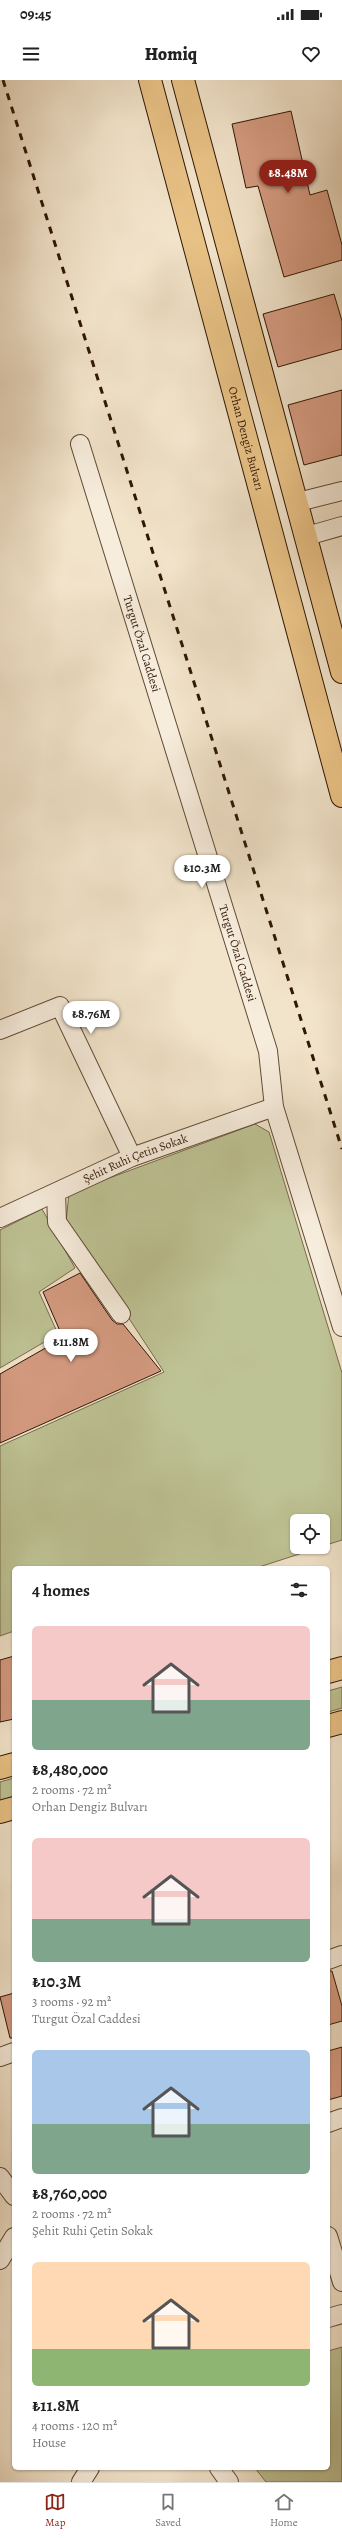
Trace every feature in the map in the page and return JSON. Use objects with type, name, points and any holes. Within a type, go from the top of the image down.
[{"type":"main road","name":"Orhan Dengiz Bulvarı","points":[[150,80],[342,796]]},
{"type":"main road","points":[[183,80],[298,502],[342,672]]},
{"type":"main road","points":[[330,1671],[342,1668]]},
{"type":"main road","points":[[330,1725],[342,1722]]},
{"type":"main road","points":[[0,1768],[12,1765]]},
{"type":"main road","points":[[0,1812],[12,1809]]},
{"type":"street","name":"Turgut Özal Caddesi","points":[[80,444],[268,1051],[274,1106],[342,1327]]},
{"type":"street","points":[[298,502],[342,491]]},
{"type":"street","points":[[307,536],[342,526]]},
{"type":"street","points":[[0,1030],[60,1006],[132,1157]]},
{"type":"street","name":"Şehit Ruhi Çetin Sokak","points":[[0,1218],[132,1157],[274,1106]]},
{"type":"street","points":[[56,1193],[57,1222],[121,1314]]},
{"type":"street","points":[[330,1959],[342,1955]]},
{"type":"street","points":[[0,2057],[12,2053]]},
{"type":"street","points":[[330,2122],[342,2118]]},
{"type":"street","points":[[0,2177],[12,2193]]},
{"type":"street","points":[[0,2260],[12,2240]]},
{"type":"street","points":[[330,2243],[342,2282]]},
{"type":"street","points":[[330,2317],[342,2314]]},
{"type":"street","points":[[81,2482],[89,2470]]},
{"type":"street","points":[[220,2470],[229,2482]]},
{"type":"green space","points":[[255,1124],[269,1132],[342,1373],[342,1540],[330,1544],[330,1514],[290,1514],[290,1554],[299,1554],[262,1566],[12,1566],[12,1632],[0,1636],[0,1446],[164,1372],[66,1222],[69,1193]]},
{"type":"green space","points":[[42,1209],[75,1268],[39,1292],[58,1334],[0,1368],[0,1230]]},
{"type":"green space","points":[[342,1687],[342,1708],[330,1711],[330,1690]]},
{"type":"green space","points":[[12,1779],[12,1798],[0,1801],[0,1782]]},
{"type":"green space","points":[[342,2347],[342,2482],[266,2482],[257,2470],[330,2470],[330,2350]]},
{"type":"building","points":[[291,111],[310,195],[327,190],[342,245],[342,260],[284,277],[258,186],[246,188],[232,124]]},
{"type":"building","points":[[334,294],[342,321],[342,349],[278,367],[263,314]]},
{"type":"building","points":[[342,390],[342,455],[304,465],[288,405]]},
{"type":"building","points":[[80,1273],[112,1320],[117,1324],[123,1324],[161,1371],[0,1443],[0,1374],[63,1338],[43,1292]]},
{"type":"building","points":[[12,1657],[12,1719],[0,1722],[0,1660]]},
{"type":"building","points":[[330,1971],[332,1971],[342,2006],[342,2021],[330,2024]]},
{"type":"building","points":[[12,1994],[12,2038],[10,2038],[0,1997]]},
{"type":"building","points":[[342,2047],[342,2096],[330,2099],[330,2050]]},
{"type":"railway","points":[[3,80],[342,1149]]}]
